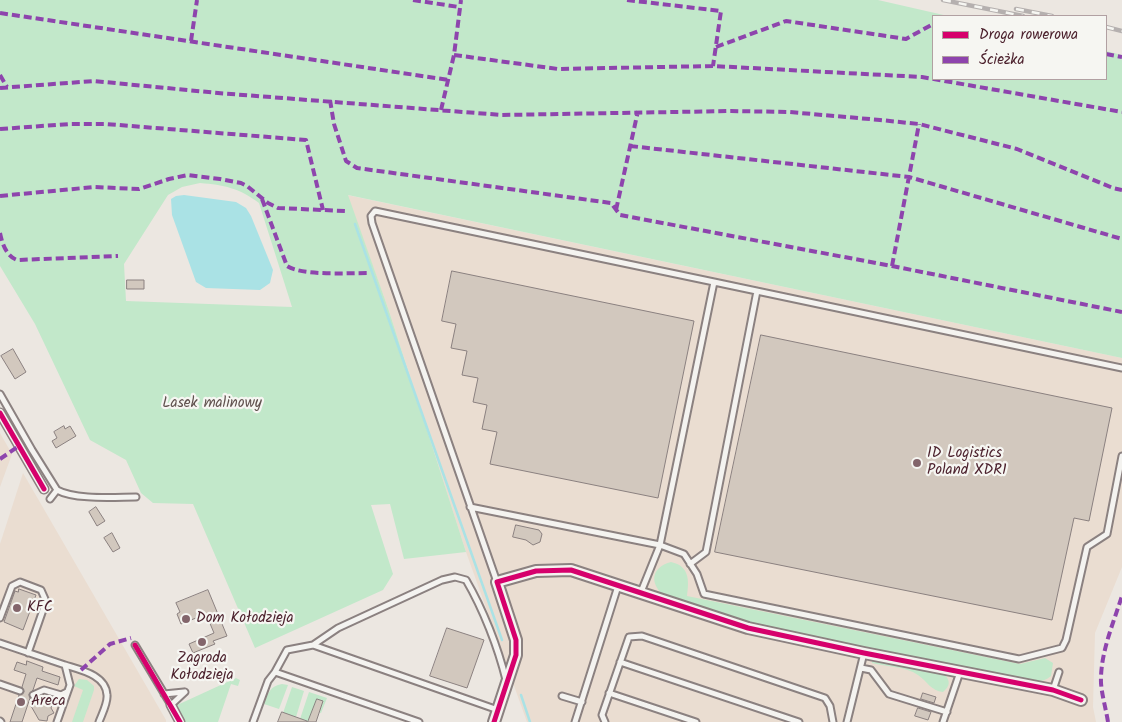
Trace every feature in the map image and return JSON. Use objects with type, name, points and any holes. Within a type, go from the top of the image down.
[{"type":"street","points":[[0,413],[44,489]]},
{"type":"street","points":[[494,722],[516,655],[516,640],[497,582],[536,571],[571,570],[748,628],[1053,690],[1081,700]]},
{"type":"street","points":[[171,705],[180,722]]},
{"type":"lane","points":[[497,582],[372,223],[372,216],[375,211],[1122,368]]},
{"type":"lane","points":[[641,592],[660,545],[714,282]]},
{"type":"lane","points":[[690,564],[706,552],[757,291]]},
{"type":"lane","points":[[0,394],[57,490],[65,494],[79,496],[136,497]]},
{"type":"lane","points":[[470,506],[660,545],[684,554],[697,574],[704,594],[1019,659],[1062,648],[1066,640],[1087,547],[1106,534],[1122,456]]},
{"type":"lane","points":[[50,499],[57,490]]},
{"type":"lane","points":[[253,722],[268,681],[287,650],[313,644],[347,624],[442,580],[456,577],[466,580],[474,595],[502,664],[507,683]]},
{"type":"lane","points":[[0,618],[12,586],[20,582],[41,590],[45,599],[44,607],[28,653]]},
{"type":"lane","points":[[575,722],[618,585]]},
{"type":"lane","points":[[605,722],[602,715],[629,637],[642,636],[825,698],[830,706],[833,722]]},
{"type":"lane","points":[[0,643],[100,679],[105,686],[108,697],[99,722]]},
{"type":"lane","points":[[313,644],[498,710]]},
{"type":"lane","points":[[135,645],[164,694],[171,705],[185,692],[164,694]]},
{"type":"lane","points":[[847,722],[864,653]]},
{"type":"lane","points":[[620,662],[799,722]]},
{"type":"lane","points":[[57,722],[70,685],[65,665]]},
{"type":"lane","points":[[861,668],[871,670],[888,694],[947,712]]},
{"type":"lane","points":[[275,672],[406,720],[419,722]]},
{"type":"lane","points":[[943,722],[960,672]]},
{"type":"lane","points":[[1053,690],[1058,672]]},
{"type":"lane","points":[[0,684],[20,691]]},
{"type":"lane","points":[[33,695],[44,690],[61,695],[67,692]]},
{"type":"lane","points":[[609,693],[696,722]]},
{"type":"lane","points":[[562,696],[582,702]]},
{"type":"shaded area","points":[[347,195],[1122,358],[1122,567],[1095,633],[1093,707],[1096,722],[527,722],[466,552],[389,311]]},
{"type":"shaded area","points":[[0,433],[12,454],[0,487]]},
{"type":"shaded area","points":[[23,473],[166,722],[0,722],[0,544]]},
{"type":"green space","name":"Lasek malinowy","points":[[0,0],[878,0],[944,15],[932,15],[932,80],[1107,80],[1107,51],[1122,55],[1122,358],[348,195],[389,311],[466,552],[404,559],[390,504],[371,505],[393,574],[383,590],[255,648],[193,504],[153,503],[141,493],[126,460],[90,440],[35,324],[0,266]],"holes":[[[200,183],[224,186],[238,191],[259,203],[292,307],[126,301],[124,264],[168,195],[182,187]]]},
{"type":"green space","points":[[671,562],[682,567],[687,575],[687,596],[1020,664],[1045,658],[1053,663],[1051,676],[1042,681],[1026,680],[760,627],[663,595],[654,580],[656,571]]},
{"type":"green space","points":[[878,660],[944,674],[949,681],[948,686],[943,692],[939,691],[932,688],[913,672],[902,668],[872,663],[872,661]]},
{"type":"green space","points":[[236,678],[240,680],[238,686],[231,684],[218,722],[185,722],[175,706]]},
{"type":"green space","points":[[79,679],[87,680],[94,686],[94,690],[83,722],[72,722],[83,690],[74,686]]},
{"type":"green space","points":[[282,684],[288,685],[279,709],[264,704],[272,688]]},
{"type":"green space","points":[[292,687],[304,691],[296,717],[283,713]]},
{"type":"green space","points":[[309,692],[327,698],[321,713],[313,710],[309,722],[300,719]]},
{"type":"water","points":[[184,195],[236,202],[246,208],[273,270],[270,283],[260,290],[206,288],[196,282],[172,215],[171,199]]},
{"type":"building","points":[[452,271],[694,321],[658,498],[490,464],[497,432],[482,429],[487,405],[473,402],[478,378],[462,375],[467,351],[451,348],[456,324],[442,321]]},
{"type":"building","points":[[127,280],[144,280],[144,289],[127,289]]},
{"type":"building","name":"ID Logistics Poland XDR1","points":[[761,335],[1112,408],[1089,521],[1074,518],[1052,620],[715,552]]},
{"type":"building","points":[[13,349],[26,372],[15,379],[1,356]]},
{"type":"building","points":[[64,426],[65,429],[70,426],[76,436],[56,448],[52,441],[57,438],[54,432]]},
{"type":"building","points":[[96,507],[105,521],[97,526],[89,512]]},
{"type":"building","points":[[516,525],[539,530],[542,534],[540,542],[533,545],[526,540],[513,537]]},
{"type":"building","points":[[112,533],[120,548],[113,552],[104,538]]},
{"type":"building","points":[[19,589],[36,595],[23,630],[4,622],[15,591],[18,592]]},
{"type":"building","name":"Dom Kołodzieja","points":[[208,590],[227,636],[213,641],[215,644],[193,653],[189,644],[214,633],[206,614],[181,624],[177,614],[180,612],[176,603]]},
{"type":"building","points":[[447,628],[484,640],[467,688],[430,676]]},
{"type":"building","points":[[27,661],[43,667],[42,671],[60,677],[58,685],[37,678],[33,690],[29,694],[30,698],[22,722],[10,722],[19,695],[24,692],[22,687],[26,674],[14,670],[17,662],[26,665]]},
{"type":"building","points":[[923,693],[936,697],[934,703],[921,699]]},
{"type":"building","points":[[46,699],[53,702],[51,708],[54,713],[48,716],[47,721],[39,720],[31,706]]},
{"type":"building","points":[[317,699],[323,701],[316,722],[308,722]]},
{"type":"building","points":[[918,708],[931,712],[928,720],[915,716]]},
{"type":"building","points":[[282,712],[307,721],[307,722],[278,722]]},
{"type":"waterway","points":[[355,224],[502,640]]},
{"type":"waterway","points":[[521,695],[530,722]]},
{"type":"railway","points":[[943,0],[1018,15]]},
{"type":"railway","points":[[1016,9],[1047,15]]},
{"type":"railway","points":[[1107,27],[1122,31]]},
{"type":"marked path","points":[[191,41],[197,0]]},
{"type":"marked path","points":[[413,0],[459,7]]},
{"type":"marked path","points":[[441,110],[454,55],[461,0]]},
{"type":"marked path","points":[[627,0],[721,11],[713,66]]},
{"type":"marked path","points":[[0,13],[449,80]]},
{"type":"marked path","points":[[716,47],[786,21],[906,39],[932,25]]},
{"type":"marked path","points":[[1107,54],[1122,57]]},
{"type":"marked path","points":[[454,55],[558,69],[713,66],[932,79]]},
{"type":"marked path","points":[[0,75],[7,87]]},
{"type":"marked path","points":[[939,80],[1122,112]]},
{"type":"marked path","points":[[0,88],[94,81],[218,93],[502,115],[731,111],[789,112],[880,120],[919,124],[1017,149],[1122,190]]},
{"type":"marked path","points":[[330,100],[334,124],[346,161],[357,168],[611,203],[620,215],[892,266],[1122,312]]},
{"type":"marked path","points":[[616,210],[638,111]]},
{"type":"marked path","points":[[0,129],[70,124],[106,124],[306,140],[323,210]]},
{"type":"marked path","points":[[892,266],[919,124]]},
{"type":"marked path","points":[[630,146],[909,177],[1122,239]]},
{"type":"marked path","points":[[0,196],[94,187],[139,189],[188,175],[241,183],[278,208],[345,211]]},
{"type":"marked path","points":[[262,199],[287,266],[314,273],[369,273]]},
{"type":"marked path","points":[[0,233],[7,252],[17,260],[118,256]]},
{"type":"marked path","points":[[0,459],[19,446]]},
{"type":"marked path","points":[[1108,722],[1101,683],[1101,672],[1108,639],[1122,596]]},
{"type":"marked path","points":[[81,670],[110,644],[131,638]]},
{"type":"cycle path","points":[[0,413],[44,489]]},
{"type":"cycle path","points":[[494,722],[516,655],[516,640],[497,582],[536,571],[571,570],[748,628],[1053,690],[1081,700]]},
{"type":"cycle path","points":[[135,645],[180,722]]},
{"type":"place","name":"ID Logistics Poland XDR1","points":[[917,463]]},
{"type":"place","name":"KFC","points":[[17,608]]},
{"type":"place","name":"Dom Kołodzieja","points":[[186,619]]},
{"type":"place","name":"Zagroda Kołodzieja","points":[[202,642]]},
{"type":"place","name":"Areca","points":[[21,702]]}]
